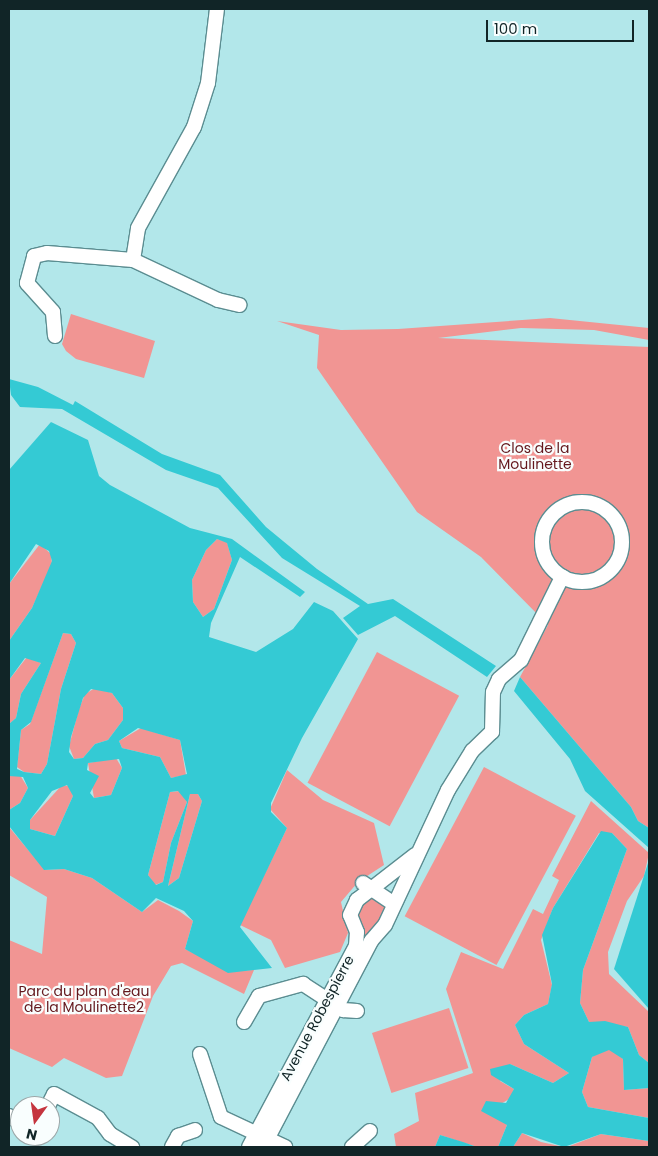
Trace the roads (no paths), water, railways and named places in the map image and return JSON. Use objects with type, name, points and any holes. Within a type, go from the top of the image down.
[{"type":"street","points":[[133,260],[138,228],[194,127],[208,83],[217,9]]},
{"type":"street","points":[[54,336],[53,312],[27,283],[34,256],[84,254],[133,260],[218,300],[239,305]]},
{"type":"street","points":[[588,502],[600,506],[621,530],[620,556],[614,568],[592,581],[562,577],[546,561],[542,549],[546,523],[564,506],[588,502]]},
{"type":"street","points":[[419,851],[472,751],[492,732],[493,692],[499,679],[521,660],[562,577]]},
{"type":"street","name":"Avenue Robespierre","points":[[249,1147],[262,1140],[332,1002],[356,946],[357,932],[350,915],[365,886],[419,851]]},
{"type":"street","name":"Avenue Robespierre","points":[[332,1002],[394,904],[419,851]]},
{"type":"street","points":[[365,886],[382,893],[394,904]]},
{"type":"street","points":[[244,1022],[258,996],[303,984],[344,1010],[357,1011]]},
{"type":"street","points":[[200,1054],[221,1117],[262,1140],[285,1147]]},
{"type":"street","points":[[60,1097],[98,1118],[110,1134],[132,1147]]},
{"type":"street","points":[[172,1147],[178,1136],[195,1130]]},
{"type":"street","points":[[352,1147],[370,1131]]},
{"type":"water","points":[[9,379],[38,387],[73,405],[75,401],[162,454],[220,475],[266,527],[317,569],[368,604],[393,599],[496,666],[487,677],[395,616],[358,635],[343,618],[360,606],[282,558],[218,488],[166,470],[62,409],[20,407],[11,395]]},
{"type":"water","points":[[51,422],[88,440],[99,476],[110,485],[190,528],[232,539],[305,592],[300,597],[240,557],[211,623],[209,637],[256,652],[293,629],[314,602],[333,611],[358,639],[302,738],[271,803],[271,812],[287,828],[240,927],[272,968],[228,973],[185,949],[193,921],[184,911],[156,898],[142,912],[92,878],[64,869],[44,870],[9,826],[9,810],[20,803],[28,788],[23,777],[9,776],[9,724],[16,718],[21,694],[41,663],[25,658],[9,680],[9,641],[32,608],[52,561],[49,551],[36,544],[9,584],[9,470]],"holes":[[[217,539],[227,543],[232,560],[214,609],[203,617],[193,602],[192,580],[206,550]],[[63,633],[71,634],[76,643],[61,689],[47,764],[41,774],[24,772],[17,769],[21,730],[31,722]],[[91,689],[112,693],[123,708],[123,720],[108,740],[95,744],[83,758],[74,759],[69,752],[71,737],[83,698]],[[138,728],[180,740],[187,774],[171,778],[160,757],[122,748],[119,741]],[[119,759],[122,768],[111,795],[94,798],[90,793],[99,776],[87,770],[88,763]],[[67,785],[73,796],[55,836],[30,829],[30,820],[52,791]],[[178,791],[187,802],[171,843],[163,882],[156,885],[148,875],[170,792]],[[190,794],[198,794],[202,801],[179,878],[168,886]]]},
{"type":"water","points":[[520,677],[631,807],[638,821],[649,828],[649,848],[585,791],[570,759],[514,691]]},
{"type":"water","points":[[601,831],[612,833],[627,849],[583,970],[580,1003],[589,1022],[605,1021],[628,1027],[639,1055],[649,1063],[649,1088],[624,1090],[623,1059],[609,1050],[592,1057],[582,1092],[588,1107],[649,1118],[649,1141],[601,1134],[564,1147],[522,1133],[513,1147],[498,1147],[507,1125],[481,1111],[486,1101],[506,1103],[514,1089],[491,1075],[490,1069],[510,1064],[553,1083],[569,1073],[524,1044],[515,1025],[524,1015],[548,1004],[552,984],[542,935],[553,908]]},
{"type":"water","points":[[649,860],[649,1009],[614,969]]},
{"type":"water","points":[[440,1135],[463,1142],[477,1147],[435,1147]]},
{"type":"park label","name":"Clos de la Moulinette","points":[[535,456]]},
{"type":"park label","name":"Parc du plan d'eau de la Moulinette2","points":[[84,1000]]}]
